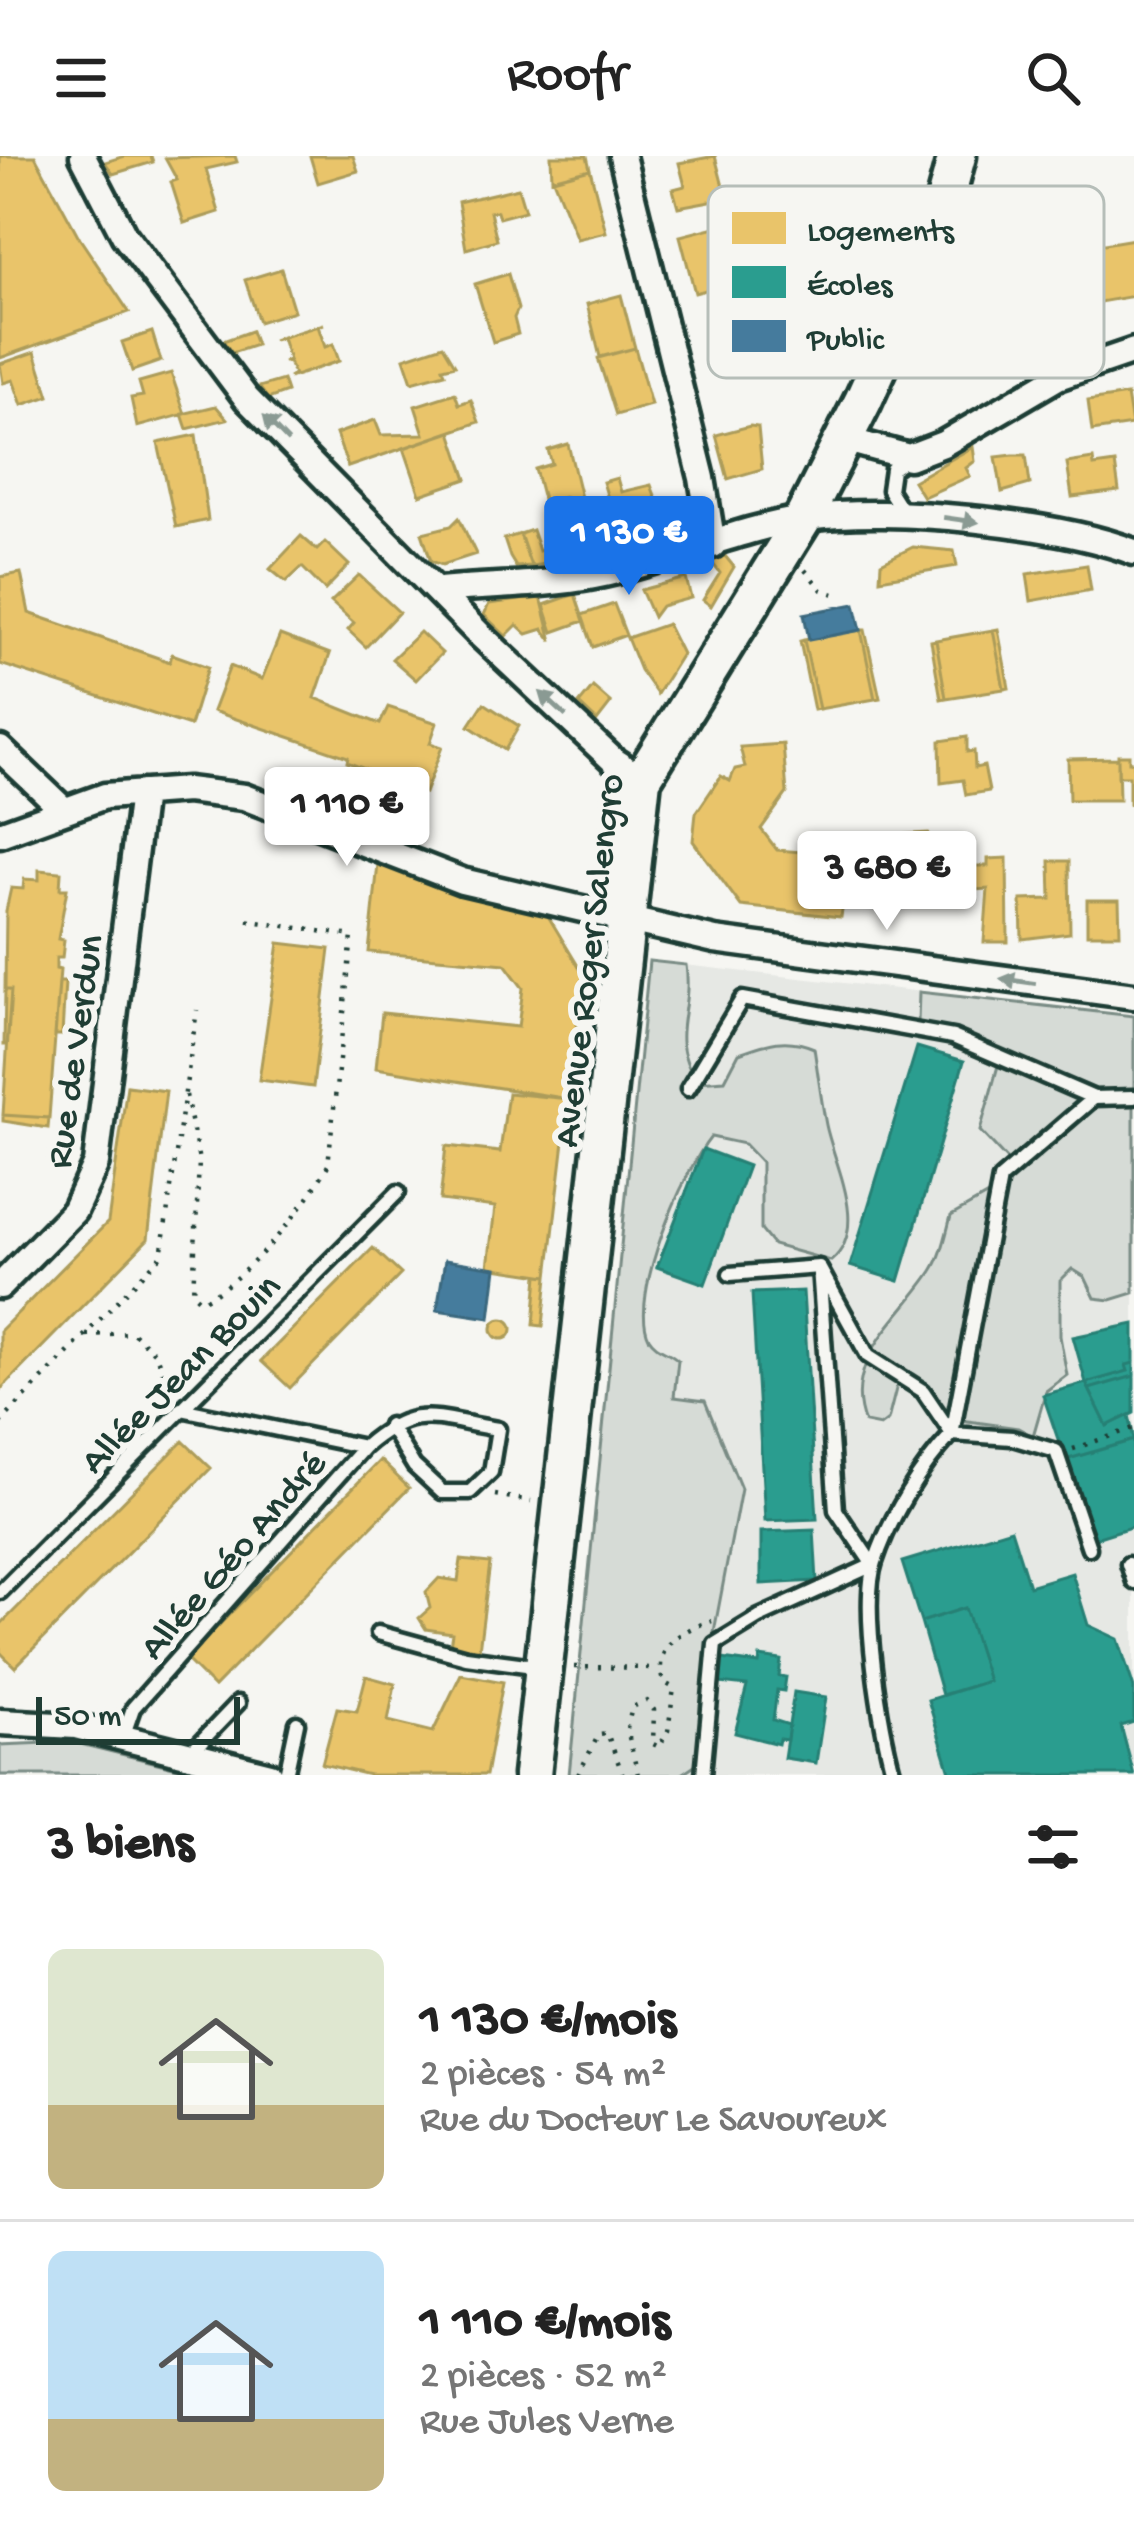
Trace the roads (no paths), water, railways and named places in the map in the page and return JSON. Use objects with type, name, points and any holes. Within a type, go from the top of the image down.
[{"type":"main road","name":"Avenue Roger Salengro","points":[[949,186],[957,156]]},
{"type":"main road","name":"Avenue Roger Salengro","points":[[532,1775],[642,779],[802,519],[872,378]]},
{"type":"street","points":[[83,156],[124,235],[247,399],[614,761],[642,779]]},
{"type":"street","points":[[622,156],[702,478],[713,545]]},
{"type":"street","points":[[1104,361],[1134,351]]},
{"type":"street","points":[[843,439],[909,457],[943,444],[1056,378]]},
{"type":"street","points":[[438,590],[592,577],[802,519],[904,514],[1108,542],[1134,553]]},
{"type":"street","points":[[0,749],[63,809]]},
{"type":"street","points":[[0,835],[63,809],[142,793],[187,790],[244,797],[462,881],[715,940],[1134,996]]},
{"type":"street","name":"Rue de Verdun","points":[[0,1286],[74,1211],[96,1163],[142,793]]},
{"type":"street","points":[[0,1721],[76,1726],[270,1775]]},
{"type":"lane","points":[[904,514],[889,490],[892,469],[909,457]]},
{"type":"lane","points":[[688,1089],[742,999],[953,1037],[1094,1098],[1134,1097]]},
{"type":"lane","points":[[894,1775],[874,1689],[873,1565],[926,1461],[952,1434],[1000,1179],[1094,1098]]},
{"type":"lane","name":"Allée Jean Bouin","points":[[0,1592],[398,1192]]},
{"type":"lane","points":[[819,1267],[868,1356],[923,1391],[952,1434]]},
{"type":"lane","points":[[730,1274],[819,1267]]},
{"type":"lane","points":[[819,1267],[836,1510],[873,1565]]},
{"type":"lane","name":"Allée Géo André","points":[[123,1737],[133,1708],[364,1447],[181,1409]]},
{"type":"lane","points":[[364,1447],[388,1425],[410,1415],[498,1429],[491,1472],[472,1491],[442,1492],[414,1466],[388,1425]]},
{"type":"lane","points":[[952,1434],[1012,1438],[1055,1451],[1089,1548]]},
{"type":"lane","points":[[1128,1564],[1134,1582]]},
{"type":"lane","points":[[703,1775],[715,1644],[759,1617],[873,1565]]},
{"type":"lane","points":[[378,1633],[466,1657],[544,1667]]},
{"type":"lane","points":[[189,1754],[238,1703]]},
{"type":"lane","points":[[286,1775],[298,1723]]}]
